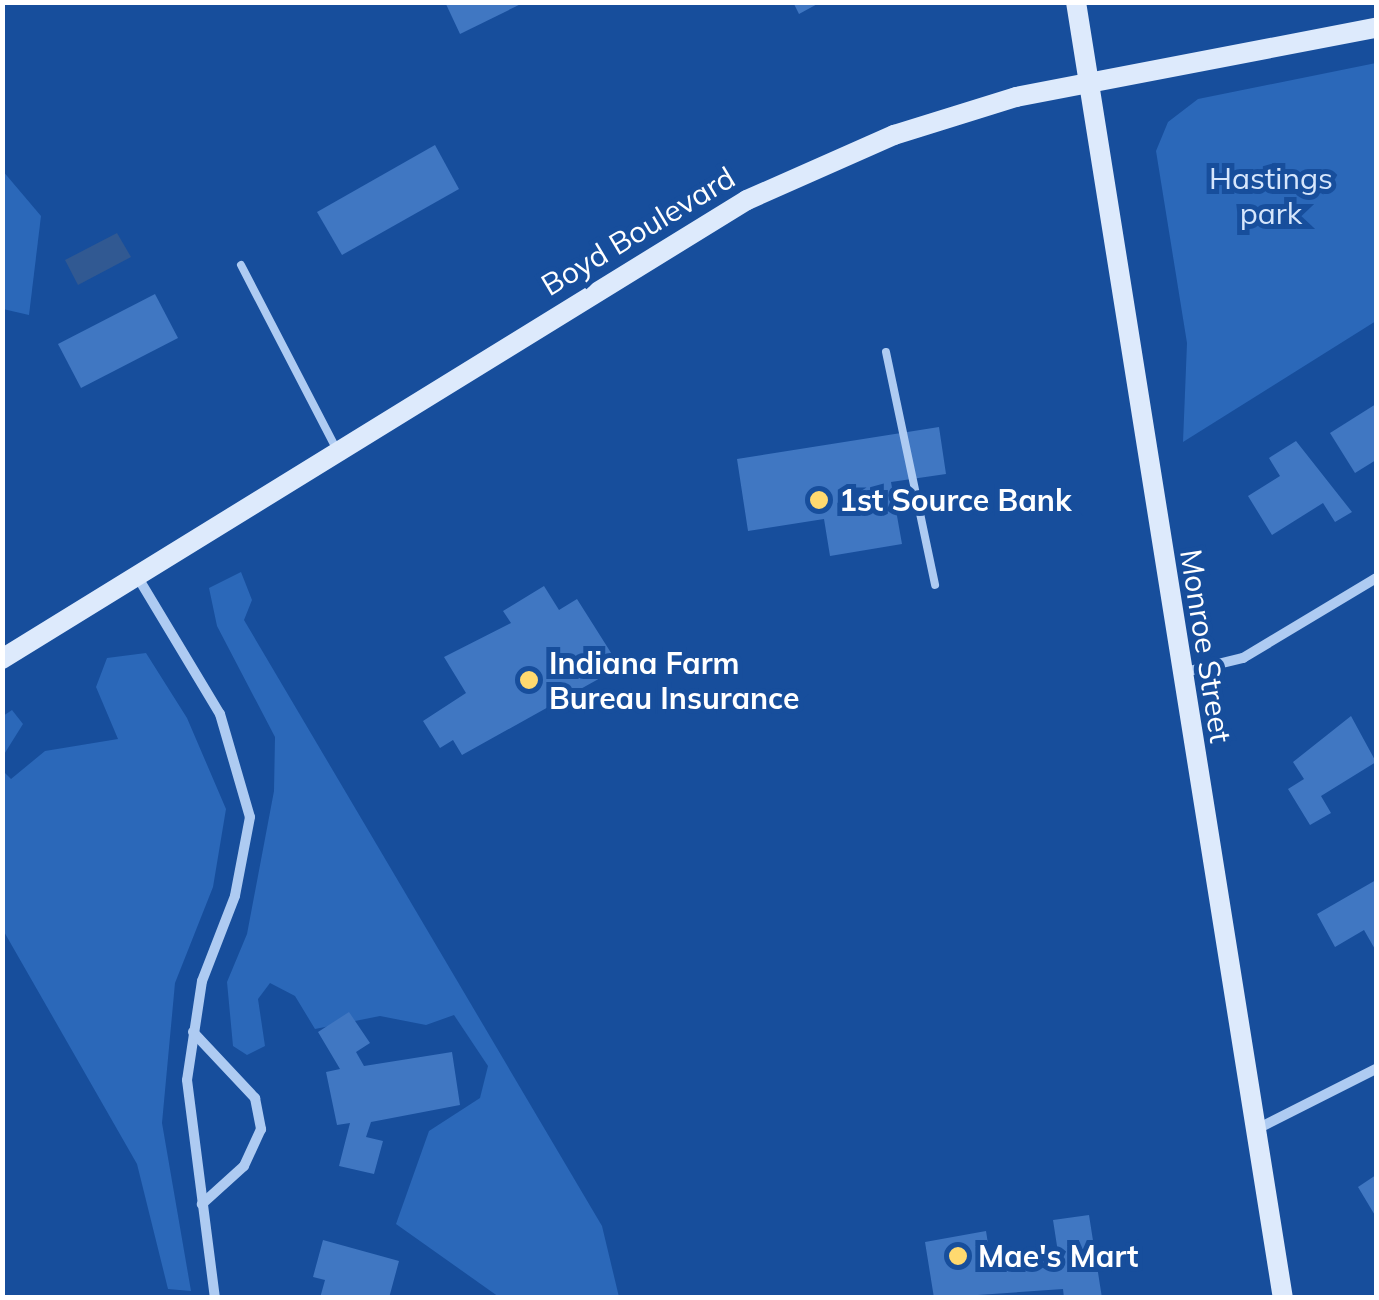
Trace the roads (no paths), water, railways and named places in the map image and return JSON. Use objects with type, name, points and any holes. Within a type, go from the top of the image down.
[{"type":"street","name":"Monroe Street","points":[[1076,2],[1180,673],[1283,1298]]},
{"type":"street","name":"Boyd Boulevard","points":[[2,659],[747,200],[894,135],[1087,80],[1376,28]]},
{"type":"street","points":[[137,576],[220,714],[250,817],[193,1032],[187,1080],[216,1298]]},
{"type":"street","points":[[1180,673],[1243,658],[1376,578]]},
{"type":"street","points":[[193,1032],[255,1098],[261,1129],[244,1166],[202,1204]]},
{"type":"street","points":[[1256,1130],[1376,1069]]},
{"type":"lane","points":[[241,265],[337,450]]},
{"type":"lane","points":[[886,352],[935,586]]},
{"type":"place","name":"1st Source Bank","points":[[819,500]]},
{"type":"place","name":"Indiana Farm Bureau Insurance","points":[[529,680]]},
{"type":"place","name":"Mae's Mart","points":[[958,1256]]},
{"type":"park label","name":"Hastings park","points":[[1271,195]]}]
